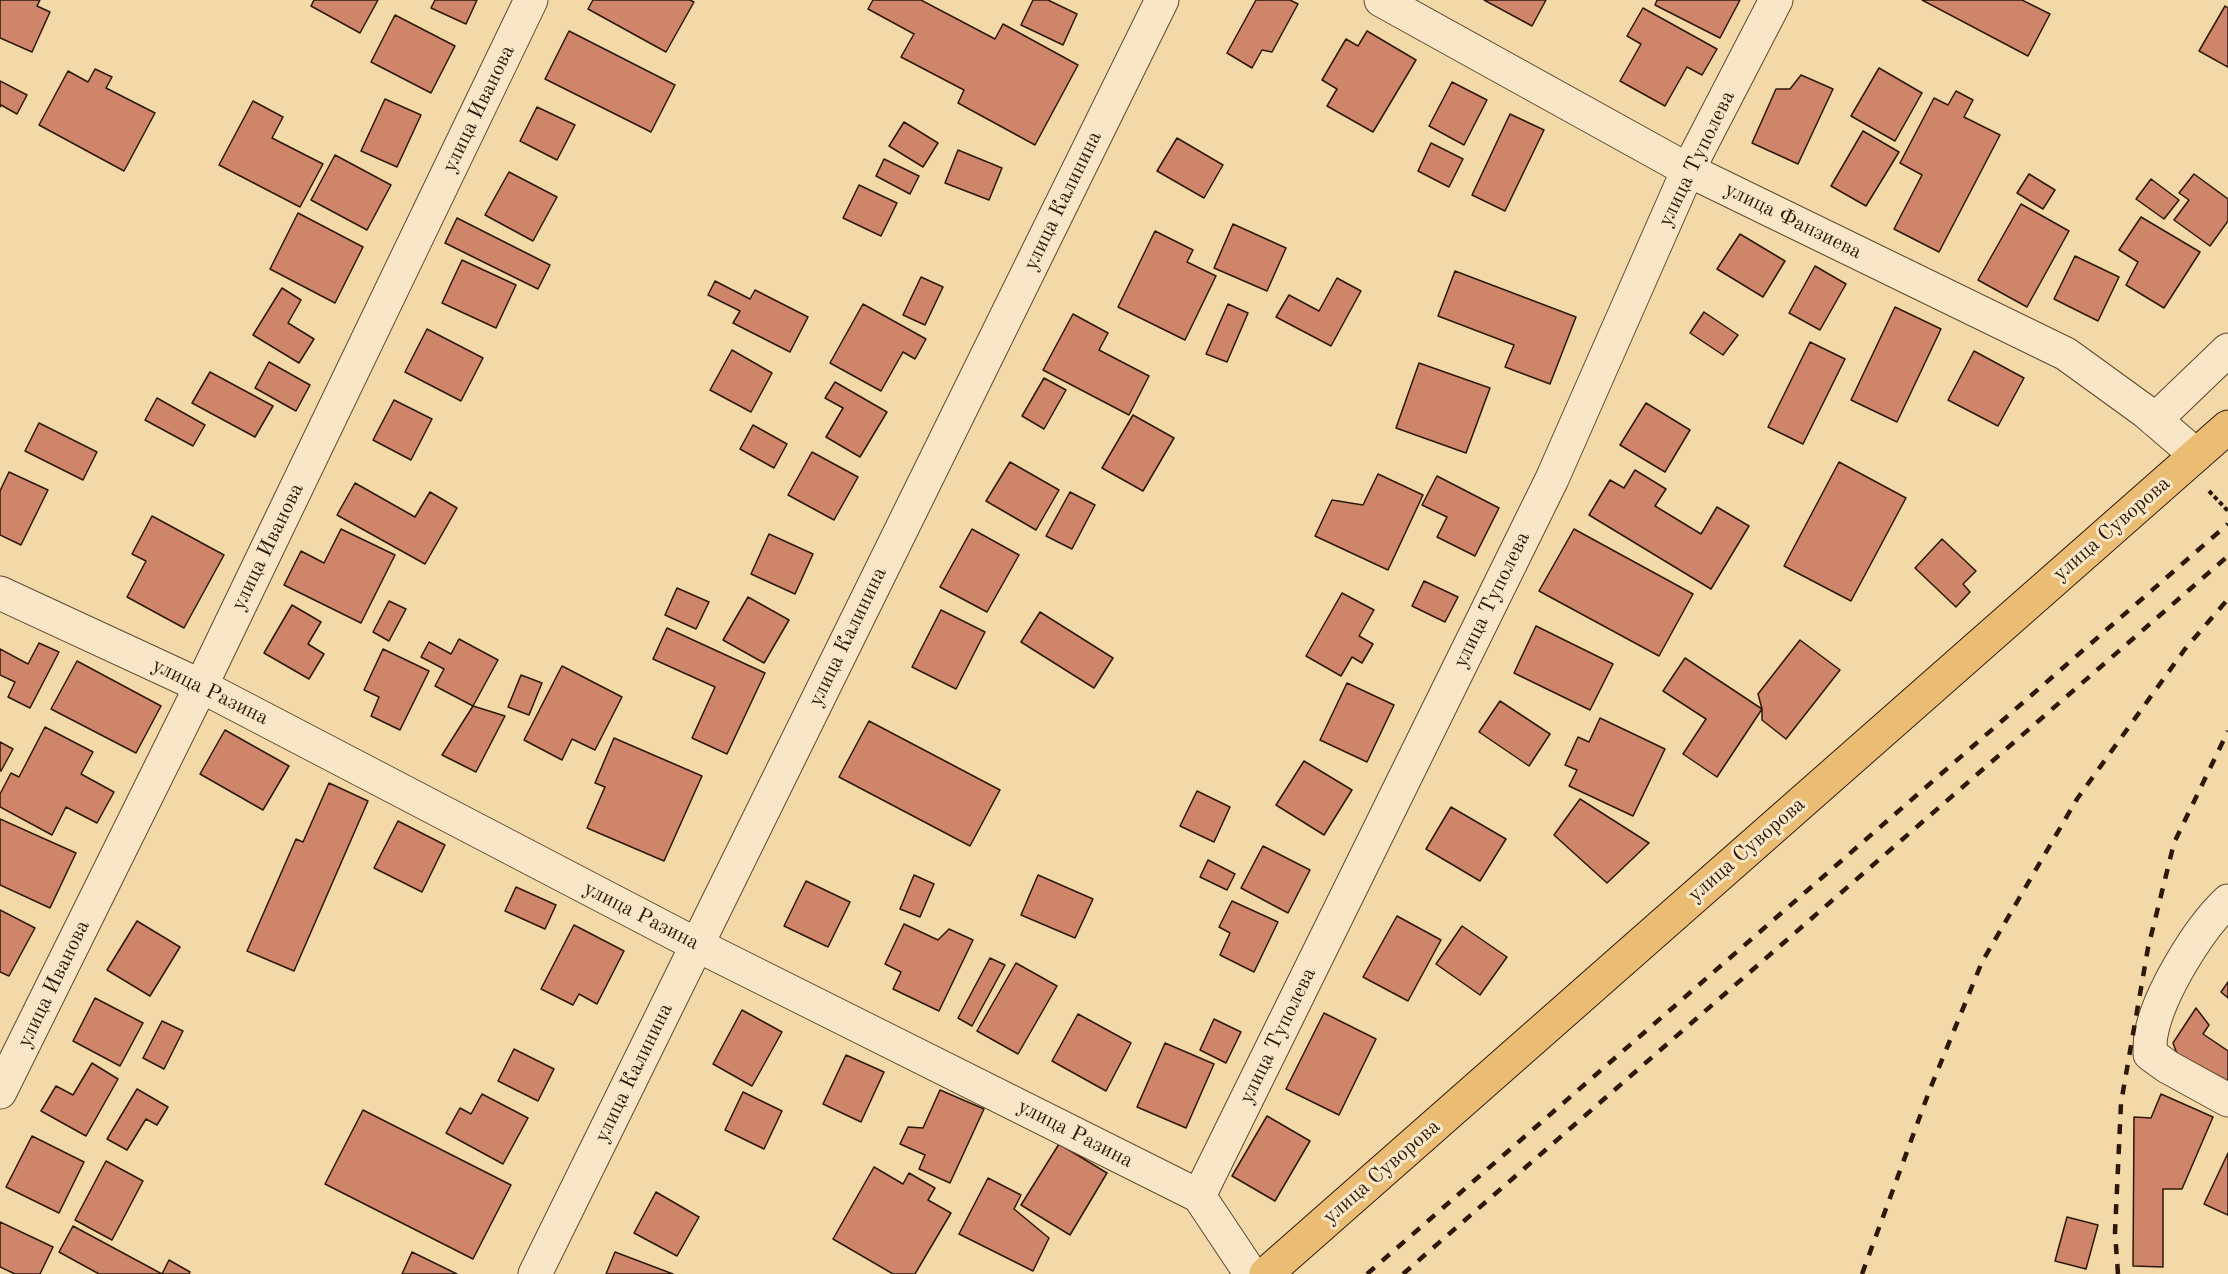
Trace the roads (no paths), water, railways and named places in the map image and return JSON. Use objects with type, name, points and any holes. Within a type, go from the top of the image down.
[{"type":"main road","name":"улица Суворова","points":[[1266,1274],[2228,427]]},
{"type":"street","name":"улица Иванова","points":[[0,1092],[201,687],[531,0]]},
{"type":"street","name":"улица Калинина","points":[[535,1274],[1162,0]]},
{"type":"street","name":"улица Фанзиева","points":[[1381,0],[1688,170],[2066,354],[2156,420],[2196,455]]},
{"type":"street","name":"улица Туполева","points":[[1199,1196],[1552,479],[1688,170],[1776,0]]},
{"type":"street","points":[[2156,420],[2228,350]]},
{"type":"street","name":"улица Разина","points":[[0,593],[201,687],[697,945],[1199,1196],[1251,1274]]},
{"type":"street","points":[[2228,901],[2220,908],[2190,950],[2165,993],[2151,1036],[2150,1054],[2168,1067],[2228,1100]]},
{"type":"railway","points":[[1367,1274],[2228,524]]},
{"type":"railway","points":[[1403,1274],[2228,556]]},
{"type":"railway","points":[[1862,1274],[1930,1089],[1982,962],[2077,799],[2185,649],[2228,599]]},
{"type":"railway","points":[[2118,1274],[2115,1232],[2121,1103],[2148,948],[2174,843],[2228,731]]}]
